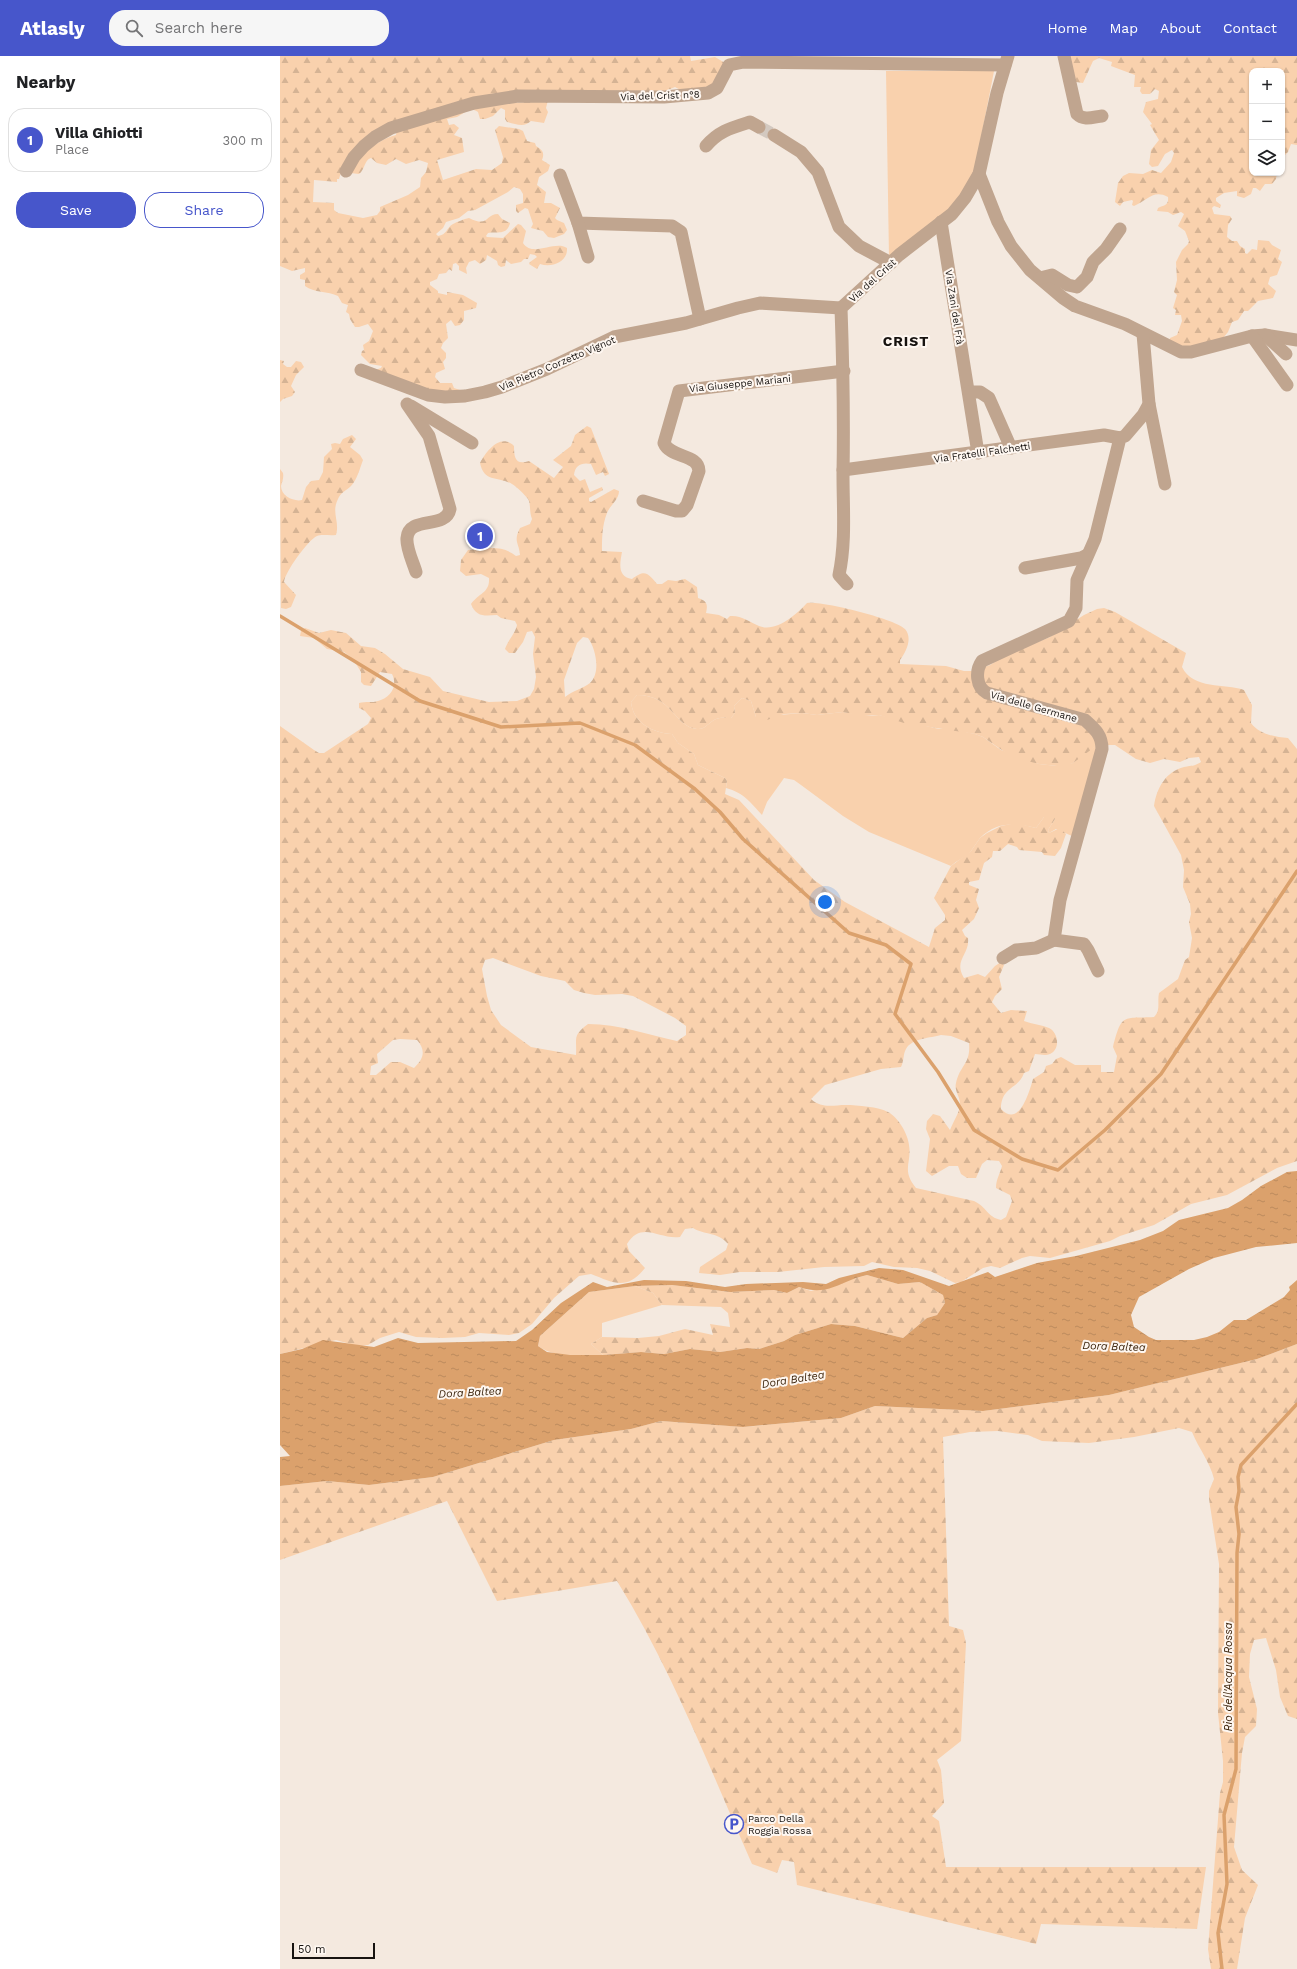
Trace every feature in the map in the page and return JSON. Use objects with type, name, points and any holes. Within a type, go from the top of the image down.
[{"type":"street","points":[[1064,56],[1077,114],[1081,118],[1102,116]]},
{"type":"street","name":"Via del Crist n°8","points":[[346,171],[354,157],[375,136],[391,128],[474,103],[518,96],[664,97],[708,93],[717,88],[730,64],[744,62],[1007,61]]},
{"type":"street","name":"Via del Crist","points":[[847,584],[839,575],[842,559],[844,470],[844,371],[842,308],[890,263],[952,214],[965,198],[979,174],[997,93],[1007,61]]},
{"type":"street","points":[[706,146],[715,136],[728,129],[750,122],[759,127]]},
{"type":"street","points":[[774,135],[801,152],[818,172],[840,227],[859,246],[890,263]]},
{"type":"street","points":[[979,174],[998,222],[1011,246],[1040,278],[1074,306],[1125,324],[1173,349],[1191,352],[1252,336],[1265,335],[1297,340]]},
{"type":"street","points":[[560,175],[578,223],[588,257]]},
{"type":"street","name":"Via Zani del Frà","points":[[941,222],[978,452]]},
{"type":"street","points":[[578,223],[672,226],[677,228],[681,232],[700,319]]},
{"type":"street","points":[[1040,278],[1052,275],[1068,285],[1077,287],[1082,284],[1087,277],[1093,262],[1106,249],[1120,229]]},
{"type":"street","name":"Via Pietro Corzetto Vignot","points":[[361,370],[428,395],[445,397],[485,392],[548,369],[614,337],[700,319],[760,303],[842,308]]},
{"type":"street","points":[[1142,333],[1149,404],[1165,484]]},
{"type":"street","points":[[1265,335],[1286,354]]},
{"type":"street","points":[[1252,336],[1287,385]]},
{"type":"street","name":"Via Giuseppe Mariani","points":[[643,501],[676,511],[682,511],[687,505],[699,471],[699,467],[696,462],[670,452],[664,443],[679,391],[844,371]]},
{"type":"street","points":[[414,390],[408,391],[406,397],[407,404],[430,436],[450,509],[450,513],[444,518],[415,526],[409,533],[407,540],[416,572]]},
{"type":"street","points":[[968,392],[980,392],[990,398],[1011,448]]},
{"type":"street","points":[[407,404],[472,443]]},
{"type":"street","points":[[1120,438],[1125,436],[1139,420],[1149,404]]},
{"type":"street","name":"Via Fratelli Falchetti","points":[[844,470],[1104,435],[1120,438]]},
{"type":"street","name":"Via delle Germane","points":[[1054,940],[1060,900],[1102,749],[1102,740],[1096,729],[1085,720],[987,693],[980,687],[978,677],[982,661],[1069,621],[1076,608],[1075,586],[1087,555],[1096,539],[1120,438]]},
{"type":"street","points":[[1025,568],[1081,558],[1087,555]]},
{"type":"street","points":[[1002,958],[1016,950],[1036,948],[1054,940],[1084,944],[1098,971]]},
{"type":"green space","points":[[280,56],[690,56],[691,61],[715,57],[725,63],[713,86],[684,92],[675,87],[663,92],[518,92],[389,124],[342,169],[337,182],[314,180],[313,202],[334,203],[334,210],[338,213],[363,218],[377,215],[380,211],[380,207],[408,195],[420,187],[421,178],[426,172],[428,163],[419,160],[406,164],[396,159],[386,165],[377,163],[371,158],[367,161],[359,174],[350,173],[353,166],[362,154],[375,144],[396,135],[397,129],[480,106],[548,100],[546,108],[548,112],[544,123],[531,121],[520,125],[507,122],[505,119],[505,110],[501,108],[493,116],[485,119],[480,119],[478,112],[475,110],[469,110],[457,117],[447,119],[449,125],[454,124],[459,128],[454,135],[462,138],[464,152],[437,160],[443,180],[476,169],[492,170],[502,163],[503,157],[495,130],[499,126],[519,129],[523,131],[527,141],[535,143],[543,153],[542,160],[550,165],[548,171],[539,177],[537,185],[546,192],[544,203],[551,203],[560,208],[555,218],[564,223],[567,230],[564,234],[554,238],[548,237],[543,231],[531,228],[533,224],[528,209],[525,208],[518,213],[516,211],[516,205],[523,203],[523,194],[520,189],[514,187],[508,192],[475,210],[468,211],[459,218],[446,222],[443,228],[436,234],[438,236],[445,233],[453,224],[465,219],[469,218],[480,222],[498,214],[502,219],[510,223],[509,227],[507,230],[501,232],[488,233],[486,236],[487,237],[503,238],[518,224],[521,225],[526,231],[523,243],[527,247],[538,249],[562,246],[567,248],[567,253],[558,263],[549,265],[540,264],[537,269],[529,264],[537,257],[535,255],[530,254],[528,259],[511,264],[506,260],[505,266],[501,267],[498,265],[497,261],[487,255],[486,260],[480,264],[475,260],[469,262],[466,268],[467,274],[459,270],[459,266],[456,263],[453,264],[452,271],[449,269],[446,273],[439,274],[437,279],[430,282],[430,285],[438,291],[438,293],[447,295],[447,292],[463,295],[477,303],[476,308],[464,311],[464,320],[460,325],[455,326],[451,320],[446,324],[448,338],[443,343],[441,348],[446,353],[446,358],[443,362],[445,369],[436,373],[435,377],[440,383],[452,383],[454,388],[460,390],[445,397],[375,370],[381,368],[382,366],[370,364],[361,355],[362,351],[364,350],[363,345],[369,341],[373,331],[368,324],[355,327],[349,314],[346,312],[348,305],[342,303],[338,296],[313,290],[305,286],[305,280],[300,279],[300,275],[305,272],[305,268],[292,271],[280,266]]},
{"type":"green space","points":[[1069,56],[1297,56],[1297,145],[1291,144],[1285,155],[1285,68],[1249,68],[1249,176],[1276,176],[1276,179],[1272,184],[1265,184],[1260,191],[1253,188],[1251,194],[1244,198],[1237,196],[1237,191],[1224,193],[1216,198],[1216,201],[1221,205],[1220,208],[1214,206],[1212,208],[1214,214],[1230,216],[1232,219],[1228,225],[1227,237],[1232,241],[1237,241],[1240,246],[1245,249],[1245,253],[1247,254],[1252,249],[1257,250],[1258,240],[1269,241],[1272,245],[1281,250],[1278,259],[1282,262],[1277,275],[1270,277],[1268,284],[1276,291],[1273,298],[1258,301],[1248,311],[1244,311],[1238,320],[1232,322],[1228,332],[1223,338],[1188,348],[1169,342],[1170,338],[1177,335],[1182,321],[1181,315],[1175,315],[1176,310],[1173,308],[1177,295],[1174,292],[1177,280],[1176,262],[1182,250],[1189,241],[1185,231],[1178,226],[1184,214],[1181,212],[1173,215],[1168,212],[1157,211],[1158,208],[1166,205],[1168,202],[1168,197],[1158,194],[1134,206],[1132,205],[1132,200],[1123,202],[1120,206],[1115,202],[1118,183],[1123,176],[1129,173],[1143,174],[1152,170],[1161,173],[1171,162],[1174,153],[1172,150],[1165,154],[1158,166],[1152,167],[1149,164],[1151,150],[1159,140],[1150,125],[1152,124],[1143,112],[1146,102],[1158,99],[1159,91],[1155,89],[1150,94],[1142,94],[1140,91],[1141,87],[1134,87],[1135,75],[1111,66],[1112,62],[1099,58],[1093,61],[1083,83],[1076,82]]},
{"type":"green space","points":[[886,71],[994,71],[974,174],[955,204],[889,257]]},
{"type":"green space","points":[[280,360],[284,361],[283,364],[287,367],[291,367],[296,361],[301,362],[304,367],[296,375],[291,386],[295,392],[292,396],[283,399],[280,402]]},
{"type":"green space","points":[[587,426],[591,428],[609,474],[605,476],[603,472],[596,475],[591,464],[585,463],[577,467],[574,475],[580,481],[585,479],[590,492],[602,487],[603,490],[589,498],[589,501],[591,502],[614,489],[619,491],[618,497],[608,510],[605,518],[602,551],[622,552],[621,569],[627,578],[632,579],[643,573],[649,575],[657,584],[662,584],[668,580],[676,581],[685,579],[697,587],[698,598],[706,603],[706,613],[719,615],[727,619],[730,616],[734,616],[745,619],[759,626],[772,627],[779,625],[792,617],[807,603],[827,604],[841,607],[888,620],[905,629],[909,641],[900,660],[900,664],[946,666],[964,671],[973,671],[990,665],[1004,656],[1050,637],[1084,615],[1097,609],[1104,608],[1115,612],[1186,653],[1182,667],[1187,674],[1194,679],[1201,683],[1244,690],[1252,705],[1251,723],[1254,727],[1267,734],[1288,738],[1297,749],[1297,1161],[1277,1168],[1227,1195],[1191,1204],[1154,1225],[1120,1236],[1110,1241],[1050,1258],[1030,1256],[1000,1268],[991,1266],[983,1268],[961,1282],[955,1283],[930,1271],[917,1268],[894,1267],[872,1262],[864,1266],[824,1267],[778,1272],[740,1272],[720,1275],[699,1273],[700,1267],[726,1250],[728,1244],[724,1240],[720,1237],[693,1228],[685,1229],[680,1237],[645,1232],[639,1233],[633,1237],[627,1244],[629,1251],[645,1268],[632,1280],[620,1283],[591,1274],[579,1276],[554,1298],[532,1324],[519,1333],[509,1335],[479,1333],[465,1337],[442,1338],[416,1337],[399,1332],[380,1338],[368,1345],[357,1346],[336,1340],[280,1354],[280,726],[314,750],[319,753],[324,753],[368,724],[371,718],[365,711],[359,708],[359,703],[376,702],[383,699],[390,694],[394,687],[394,678],[392,674],[380,672],[371,686],[364,685],[361,682],[361,672],[353,659],[344,652],[327,649],[314,638],[300,636],[301,631],[305,628],[319,633],[331,630],[346,633],[361,646],[375,648],[385,654],[403,669],[430,677],[443,691],[489,702],[517,701],[530,696],[534,689],[536,677],[533,654],[535,637],[532,631],[527,632],[523,642],[515,653],[509,653],[505,649],[517,625],[515,621],[501,618],[497,615],[481,615],[475,611],[471,604],[486,590],[489,583],[489,578],[481,574],[466,576],[460,571],[461,560],[468,550],[487,548],[505,550],[516,556],[520,555],[517,539],[518,533],[520,528],[530,524],[532,519],[528,499],[516,487],[507,482],[488,476],[482,469],[480,463],[490,448],[499,442],[509,442],[514,446],[515,458],[517,460],[521,462],[529,461],[554,478],[563,467],[553,460],[571,446],[575,435]],"holes":[[[583,637],[588,638],[595,654],[595,673],[590,683],[565,697],[564,680],[577,643]],[[637,695],[649,696],[666,705],[683,723],[689,727],[697,729],[705,727],[718,718],[731,718],[735,713],[734,706],[742,698],[751,701],[756,717],[767,720],[784,714],[802,713],[817,715],[843,712],[862,716],[879,715],[904,723],[975,734],[983,737],[1009,755],[1016,758],[1039,764],[1057,766],[1065,766],[1073,763],[1096,746],[1110,745],[1115,745],[1136,759],[1150,763],[1164,759],[1180,762],[1189,758],[1199,757],[1201,762],[1178,769],[1167,777],[1157,793],[1154,806],[1181,855],[1184,870],[1183,887],[1190,904],[1191,914],[1189,922],[1192,938],[1189,957],[1185,960],[1178,979],[1159,993],[1158,1009],[1154,1017],[1130,1018],[1122,1023],[1113,1047],[1117,1056],[1114,1072],[1101,1072],[1101,1065],[1075,1065],[1061,1057],[1056,1059],[1052,1064],[1046,1066],[1044,1072],[1033,1079],[1026,1100],[1018,1112],[1007,1114],[1001,1109],[1004,1096],[1022,1078],[1024,1073],[1029,1071],[1035,1054],[1050,1054],[1056,1048],[1057,1041],[1054,1033],[1049,1028],[1024,1021],[1027,1011],[1011,1010],[1001,1013],[992,1002],[995,996],[1002,989],[999,977],[1004,965],[1001,962],[985,977],[978,974],[964,978],[960,967],[967,949],[968,938],[962,930],[974,919],[979,908],[976,900],[979,889],[969,885],[969,882],[979,880],[984,863],[992,857],[993,851],[1000,851],[1008,844],[1017,847],[1019,850],[1042,852],[1044,855],[1055,856],[1061,848],[1066,834],[1060,828],[1049,833],[1048,830],[1055,819],[1052,814],[1044,817],[1036,828],[1016,823],[1001,826],[987,833],[980,838],[971,851],[951,866],[934,898],[945,915],[945,920],[935,928],[929,947],[845,902],[814,880],[739,800],[725,794],[727,781],[725,778],[698,765],[694,754],[678,743],[672,734],[658,732],[645,726],[636,716],[631,702]],[[493,958],[541,976],[565,981],[574,990],[584,993],[595,995],[622,994],[633,996],[675,1018],[686,1026],[686,1035],[677,1041],[622,1028],[600,1024],[588,1024],[577,1035],[576,1055],[531,1047],[501,1025],[491,1010],[482,969],[485,960]],[[941,1035],[951,1036],[969,1043],[967,1060],[956,1083],[960,1107],[950,1130],[940,1116],[933,1114],[927,1121],[926,1129],[930,1139],[926,1171],[932,1176],[949,1166],[958,1166],[961,1174],[967,1178],[976,1178],[982,1164],[987,1160],[999,1161],[1002,1166],[997,1179],[996,1188],[1010,1195],[1012,1201],[1006,1217],[1001,1220],[993,1217],[982,1206],[974,1201],[916,1188],[909,1176],[908,1171],[910,1151],[907,1136],[902,1126],[892,1114],[879,1109],[862,1106],[823,1105],[811,1099],[825,1085],[881,1069],[901,1067],[906,1049],[909,1045],[922,1039]],[[400,1039],[417,1040],[423,1051],[422,1058],[414,1068],[400,1062],[391,1062],[376,1075],[370,1075],[371,1066],[378,1063],[377,1054],[393,1040]]]},
{"type":"green space","points":[[352,435],[356,439],[350,447],[360,455],[363,460],[355,481],[340,495],[336,504],[336,535],[317,536],[308,543],[285,577],[284,582],[296,595],[291,607],[286,609],[281,608],[280,469],[283,473],[281,486],[283,493],[288,498],[302,500],[306,487],[311,481],[319,480],[323,472],[324,457],[332,449],[331,444],[340,444],[343,439]]},
{"type":"green space","points":[[637,695],[649,696],[658,700],[666,705],[683,723],[689,727],[697,729],[705,727],[718,718],[731,718],[735,713],[734,706],[742,698],[751,701],[756,717],[802,713],[817,715],[843,712],[871,716],[879,715],[939,729],[951,729],[975,734],[983,737],[1001,750],[1039,764],[1057,766],[1073,763],[1084,753],[1100,745],[1072,836],[1056,829],[1049,833],[1048,830],[1055,819],[1044,817],[1036,828],[1014,824],[1000,826],[986,832],[969,853],[951,866],[869,832],[843,816],[794,780],[784,778],[767,802],[762,815],[738,792],[726,788],[727,781],[725,778],[698,765],[694,754],[678,743],[672,734],[658,732],[645,726],[636,716],[631,702]]},
{"type":"green space","points":[[867,1275],[898,1284],[920,1282],[943,1295],[945,1303],[937,1315],[927,1318],[903,1338],[855,1326],[831,1324],[795,1335],[784,1341],[759,1349],[747,1348],[720,1352],[690,1349],[664,1354],[641,1352],[603,1355],[591,1344],[602,1337],[638,1338],[659,1336],[685,1329],[713,1335],[710,1324],[730,1327],[728,1313],[721,1307],[662,1305],[653,1293],[635,1286],[672,1285],[730,1292],[774,1290],[787,1293],[799,1287],[811,1291]]},
{"type":"green space","points":[[635,1286],[653,1293],[662,1305],[602,1323],[602,1337],[591,1344],[603,1355],[561,1355],[538,1346],[540,1336],[589,1292]]},
{"type":"green space","points":[[1297,1344],[1297,1719],[1288,1716],[1280,1697],[1276,1670],[1266,1638],[1254,1640],[1250,1654],[1249,1677],[1257,1709],[1256,1726],[1245,1737],[1242,1753],[1234,1847],[1242,1870],[1258,1885],[1245,1918],[1237,1969],[1211,1969],[1208,1949],[1220,1793],[1223,1782],[1223,1761],[1218,1713],[1219,1564],[1209,1499],[1209,1491],[1214,1479],[1210,1467],[1192,1432],[1179,1428],[1134,1437],[1089,1443],[1042,1441],[1028,1435],[998,1431],[970,1432],[943,1437],[949,1626],[963,1630],[966,1643],[961,1741],[937,1760],[941,1770],[944,1803],[932,1816],[939,1821],[946,1867],[1206,1867],[1197,1929],[1041,1924],[1036,1944],[797,1885],[794,1862],[782,1860],[777,1873],[752,1864],[673,1685],[637,1615],[617,1581],[497,1601],[447,1501],[280,1560],[280,1486],[327,1481],[369,1485],[433,1477],[554,1440],[631,1429],[661,1421],[744,1427],[841,1418],[875,1406],[983,1411],[1109,1395],[1257,1359]]},
{"type":"water","name":"Dora Baltea","points":[[1297,1171],[1297,1243],[1256,1247],[1214,1258],[1189,1269],[1139,1297],[1131,1315],[1134,1327],[1156,1340],[1194,1340],[1219,1332],[1234,1320],[1246,1320],[1284,1297],[1290,1290],[1289,1287],[1297,1280],[1297,1344],[1257,1359],[1109,1395],[983,1411],[875,1406],[841,1418],[743,1427],[661,1421],[631,1429],[554,1440],[433,1477],[369,1485],[327,1481],[280,1486],[280,1457],[290,1456],[280,1445],[280,1354],[302,1349],[323,1340],[374,1347],[398,1338],[418,1343],[516,1341],[532,1330],[561,1303],[593,1282],[607,1287],[644,1280],[686,1281],[725,1287],[746,1284],[803,1282],[826,1284],[839,1278],[879,1268],[903,1270],[949,1286],[988,1272],[995,1277],[1037,1263],[1076,1256],[1140,1240],[1163,1231],[1179,1220],[1228,1208],[1261,1186],[1287,1172]],"holes":[[[867,1275],[898,1284],[920,1282],[943,1295],[945,1303],[937,1315],[927,1318],[903,1338],[855,1326],[831,1324],[795,1335],[784,1341],[759,1349],[747,1348],[720,1352],[690,1349],[664,1354],[641,1352],[603,1355],[570,1355],[547,1352],[538,1346],[540,1336],[589,1292],[635,1286],[672,1285],[730,1292],[774,1290],[787,1293],[799,1287],[809,1290],[827,1289]]]},
{"type":"waterway","points":[[280,616],[420,701],[501,727],[580,723],[635,745],[695,789],[720,812],[743,839],[849,933],[886,945],[911,964],[895,1014],[938,1072],[974,1130],[1022,1159],[1058,1170],[1105,1130],[1161,1074],[1297,871]]},
{"type":"waterway","name":"Rio dell'Acqua Rossa","points":[[1222,1969],[1218,1933],[1227,1884],[1224,1815],[1236,1769],[1237,1553],[1239,1534],[1236,1507],[1239,1491],[1238,1477],[1241,1465],[1297,1404]]},
{"type":"tunnel","points":[[759,127],[774,135]]},
{"type":"place","name":"Villa Ghiotti","points":[[480,536]]},
{"type":"place","name":"Parco Della Roggia Rossa","points":[[734,1824]]},
{"type":"district","name":"CRIST","points":[[906,341]]}]
